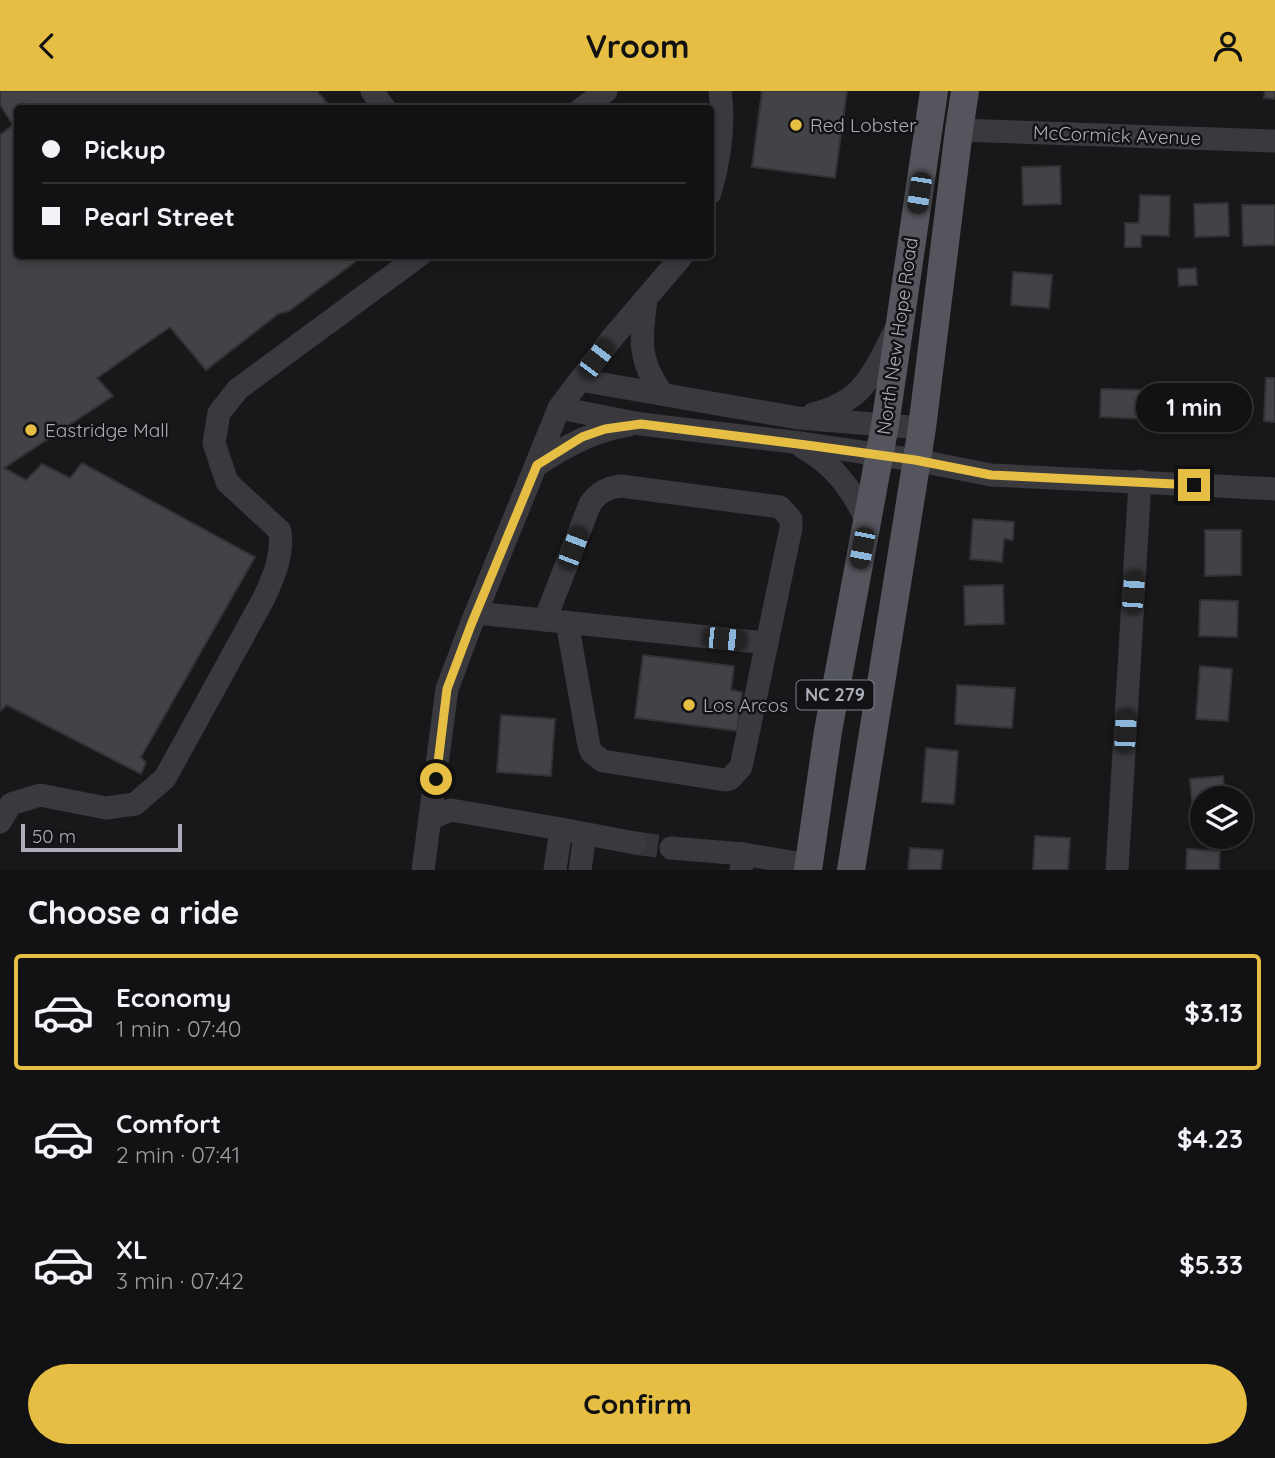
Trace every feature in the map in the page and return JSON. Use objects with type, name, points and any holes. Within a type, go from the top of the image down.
[{"type":"main road","name":"North New Hope Road","points":[[808,867],[828,731],[885,425],[934,91]]},
{"type":"main road","name":"North New Hope Road","points":[[851,870],[922,428],[958,129],[965,91]]},
{"type":"street","points":[[587,105],[606,91]]},
{"type":"street","points":[[714,178],[720,156],[720,91]]},
{"type":"street","name":"McCormick Avenue","points":[[958,129],[1275,141]]},
{"type":"street","points":[[0,822],[11,804],[40,795],[106,809],[135,804],[165,778],[264,598],[276,572],[282,545],[280,531],[227,482],[214,443],[219,412],[238,389],[415,259]]},
{"type":"street","points":[[423,870],[447,689],[559,408],[680,259]]},
{"type":"street","points":[[646,299],[642,332],[644,362],[662,394]]},
{"type":"street","points":[[798,418],[837,407],[856,395],[870,378],[900,321]]},
{"type":"street","points":[[580,380],[798,418],[922,428]]},
{"type":"street","points":[[559,408],[641,424],[793,442],[915,460],[991,475],[1275,489]]},
{"type":"street","points":[[537,465],[582,437],[605,429],[641,424]]},
{"type":"street","points":[[793,442],[820,459],[845,482],[867,521]]},
{"type":"street","points":[[1117,870],[1140,481]]},
{"type":"street","points":[[621,486],[780,507],[791,519],[792,528],[741,767],[730,779],[596,758],[589,746],[556,621],[590,504],[599,493],[621,486]]},
{"type":"street","points":[[476,613],[767,643]]},
{"type":"street","points":[[431,818],[451,810],[635,843]]},
{"type":"street","points":[[555,870],[561,829]]},
{"type":"street","points":[[580,870],[585,834]]},
{"type":"street","points":[[671,848],[742,862],[808,867]]},
{"type":"building","name":"Eastridge Mall","points":[[0,91],[317,91],[329,105],[14,105],[14,259],[359,259],[289,311],[278,314],[206,370],[170,327],[97,378],[113,396],[4,468],[26,480],[42,464],[70,478],[82,463],[255,557],[141,757],[146,763],[141,774],[7,705],[0,711],[0,135],[13,125],[0,105]]},
{"type":"building","points":[[762,91],[847,91],[835,178],[752,167]]},
{"type":"building","points":[[1265,91],[1275,91],[1275,99],[1264,98]]},
{"type":"building","points":[[1060,166],[1061,204],[1023,205],[1022,167]]},
{"type":"building","points":[[1140,195],[1170,196],[1169,236],[1141,235],[1141,247],[1125,247],[1125,223],[1139,223]]},
{"type":"building","points":[[1228,203],[1229,236],[1195,237],[1194,204]]},
{"type":"building","points":[[1242,205],[1275,205],[1275,245],[1243,246]]},
{"type":"building","points":[[1196,268],[1197,285],[1179,286],[1178,269]]},
{"type":"building","points":[[1013,272],[1052,275],[1049,308],[1011,305]]},
{"type":"building","points":[[1266,378],[1275,378],[1275,422],[1264,421]]},
{"type":"building","points":[[1184,386],[1233,388],[1232,422],[1183,420]]},
{"type":"building","points":[[1101,389],[1147,390],[1146,419],[1100,417]]},
{"type":"building","points":[[973,519],[1014,522],[1013,540],[1004,539],[1002,562],[970,559]]},
{"type":"building","points":[[1205,530],[1241,530],[1241,575],[1205,576]]},
{"type":"building","points":[[1003,585],[1004,624],[965,625],[964,586]]},
{"type":"building","points":[[1200,600],[1238,601],[1237,637],[1199,636]]},
{"type":"building","name":"Los Arcos","points":[[643,655],[734,666],[731,690],[742,692],[737,731],[635,718]]},
{"type":"building","points":[[1200,666],[1232,669],[1228,721],[1196,719]]},
{"type":"building","points":[[957,685],[1015,688],[1012,728],[955,724]]},
{"type":"building","points":[[501,715],[555,719],[551,776],[497,772]]},
{"type":"building","points":[[926,748],[958,751],[954,804],[922,802]]},
{"type":"building","points":[[1223,776],[1224,786],[1191,786],[1190,779]]},
{"type":"building","points":[[1035,836],[1070,838],[1068,870],[1033,870]]},
{"type":"building","points":[[910,848],[943,850],[941,870],[908,870]]},
{"type":"building","points":[[1187,849],[1220,851],[1219,870],[1186,870]]},
{"type":"tunnel","points":[[635,843],[671,848]]},
{"type":"place","name":"Red Lobster","points":[[796,125]]},
{"type":"place","name":"Eastridge Mall","points":[[31,430]]},
{"type":"place","name":"Los Arcos","points":[[689,705]]},
{"type":"route","points":[[436,779],[447,689],[537,465],[582,437],[605,429],[641,424],[915,460],[991,475],[1194,485]]}]
